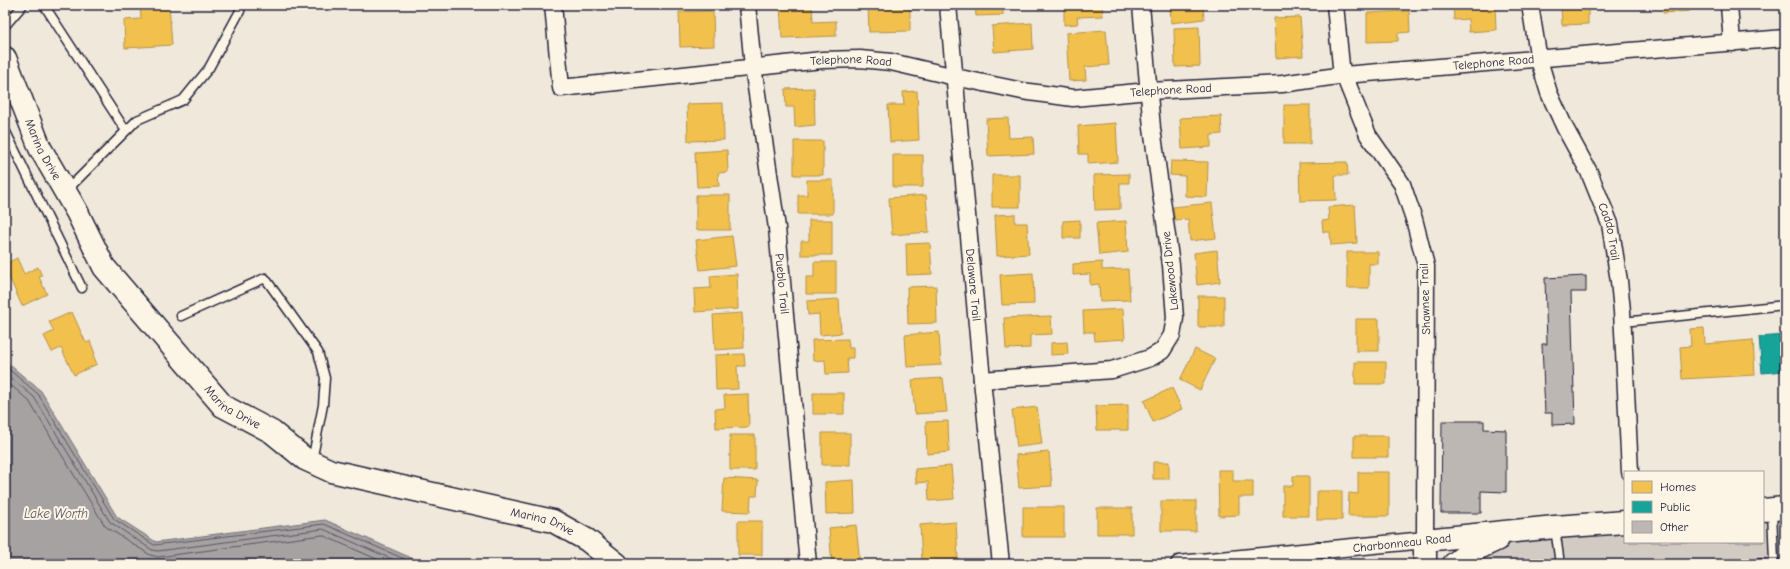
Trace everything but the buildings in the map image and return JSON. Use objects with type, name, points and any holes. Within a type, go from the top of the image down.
[{"type":"street","name":"Telephone Road","points":[[553,5],[561,88],[822,60],[860,59],[891,62],[1022,91],[1073,98],[1149,91],[1282,84],[1344,75],[1539,60],[1785,38]]},
{"type":"street","name":"Pueblo Trail","points":[[747,5],[753,67],[777,228],[808,564]]},
{"type":"street","name":"Delaware Trail","points":[[948,5],[982,380],[1001,564]]},
{"type":"street","name":"Lakewood Drive","points":[[982,380],[1112,370],[1150,358],[1162,351],[1172,335],[1175,318],[1171,265],[1152,128],[1141,5]]},
{"type":"street","name":"Shawnee Trail","points":[[1335,5],[1341,66],[1344,75],[1368,135],[1402,184],[1414,218],[1426,266],[1425,564]]},
{"type":"street","name":"Caddo Trail","points":[[1530,5],[1539,60],[1550,93],[1564,128],[1589,172],[1610,224],[1619,281],[1630,471]]},
{"type":"street","points":[[1729,5],[1732,43]]},
{"type":"street","name":"Marina Drive","points":[[5,58],[40,148],[77,212],[104,266],[222,406],[272,432],[306,459],[331,471],[553,521],[587,540],[617,564]]},
{"type":"street","name":"Charbonneau Road","points":[[1179,564],[1555,527],[1624,522]]},
{"type":"street","points":[[1454,564],[1468,553],[1518,531]]},
{"type":"lane","points":[[5,26],[23,5]]},
{"type":"lane","points":[[44,5],[126,131]]},
{"type":"lane","points":[[65,192],[137,120],[183,100],[209,68],[240,11],[241,5]]},
{"type":"lane","points":[[5,130],[82,288]]},
{"type":"lane","points":[[181,316],[265,278],[318,352],[325,378],[322,406],[312,462]]},
{"type":"lane","points":[[1622,322],[1785,305]]},
{"type":"lane","points":[[1756,564],[1774,563],[1773,509]]},
{"type":"lane","points":[[1555,527],[1560,564]]},
{"type":"shaded area","points":[[1785,509],[1785,564],[1455,564],[1491,542],[1624,522],[1624,543],[1764,543],[1764,511]]},
{"type":"water","name":"Lake Worth","points":[[5,361],[41,391],[117,517],[156,542],[325,520],[425,564],[5,564]]}]
